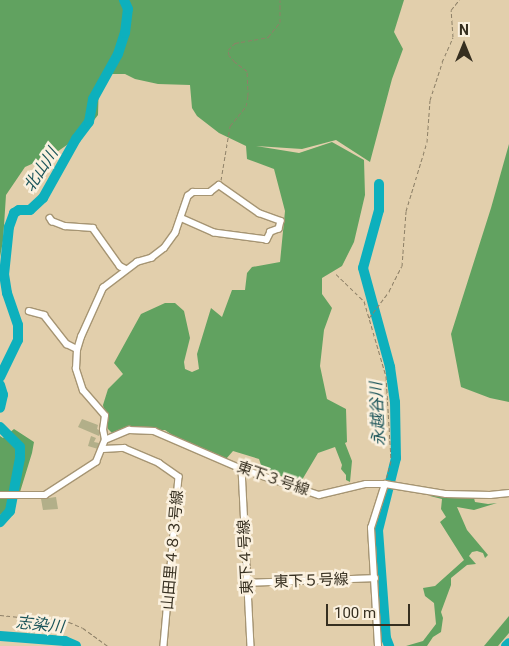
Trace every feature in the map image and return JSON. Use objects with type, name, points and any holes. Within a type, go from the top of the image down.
[{"type":"street","points":[[0,495],[9,493],[45,495],[96,462],[103,449],[105,440],[103,430],[105,416],[83,391],[76,369],[77,349],[103,288],[137,262],[151,258],[164,248],[175,233],[188,196],[193,192],[210,192],[219,185],[258,213],[281,221],[279,229],[271,232],[266,240],[214,234],[181,218]]},
{"type":"street","points":[[50,218],[52,221],[65,226],[93,228],[120,266],[126,270]]},
{"type":"street","points":[[29,311],[44,315],[67,344],[77,349]]},
{"type":"street","name":"東下３号線","points":[[105,440],[129,430],[154,431],[242,469],[299,490],[319,495],[366,484],[388,485],[446,494],[490,495],[509,493]]},
{"type":"street","name":"山田里４８３号線","points":[[103,449],[124,448],[160,464],[179,477],[164,646]]},
{"type":"street","name":"東下４号線","points":[[242,469],[251,646]]},
{"type":"street","points":[[378,646],[375,578],[370,528],[388,485]]},
{"type":"street","name":"東下５号線","points":[[247,583],[375,578]]},
{"type":"path","points":[[219,185],[230,126],[246,106],[248,96],[247,70],[235,62],[229,55],[228,50],[235,43],[268,38],[280,22],[280,0]]},
{"type":"path","points":[[369,318],[402,266],[406,211],[426,149],[430,100],[442,62],[453,37],[451,10],[458,0]]},
{"type":"path","points":[[336,274],[364,301],[386,376],[390,430],[388,485]]},
{"type":"path","points":[[0,615],[69,622],[83,628],[108,646]]},
{"type":"green space","points":[[0,0],[404,0],[394,32],[403,49],[392,79],[370,162],[336,140],[302,149],[256,146],[299,153],[332,142],[364,160],[365,195],[354,242],[342,266],[322,278],[322,294],[332,308],[324,330],[320,366],[327,399],[346,409],[347,442],[345,443],[352,461],[350,482],[346,480],[346,475],[341,469],[342,465],[335,447],[318,453],[302,480],[288,479],[262,468],[259,459],[233,451],[226,459],[175,437],[165,430],[123,430],[112,433],[108,429],[103,405],[108,389],[123,374],[114,363],[141,314],[165,303],[175,303],[184,311],[190,338],[184,362],[185,369],[192,372],[199,369],[197,354],[211,308],[222,317],[232,290],[245,290],[247,273],[252,267],[280,262],[285,211],[274,169],[247,159],[246,146],[219,133],[197,116],[192,108],[190,85],[158,84],[135,79],[125,74],[109,74],[99,79],[98,115],[84,133],[54,154],[25,167],[6,195],[0,257]]},
{"type":"green space","points":[[509,144],[509,402],[490,398],[461,387],[451,334]]},
{"type":"green space","points":[[14,429],[34,442],[20,492],[17,492],[11,507],[0,515],[0,436],[3,438]]},
{"type":"green space","points":[[431,494],[474,498],[475,502],[488,504],[497,503],[474,510],[457,507],[467,530],[488,555],[485,558],[483,553],[472,552],[469,556],[476,564],[467,565],[451,578],[451,585],[441,612],[443,618],[441,632],[433,637],[427,646],[406,646],[423,641],[436,624],[434,603],[425,596],[423,588],[435,586],[464,560],[440,522],[446,517],[441,509],[442,499],[430,496]]},
{"type":"green space","points":[[509,616],[509,633],[498,646],[484,646]]},
{"type":"building","points":[[82,419],[98,425],[97,429],[101,431],[99,436],[78,427]]},
{"type":"building","points":[[91,436],[96,438],[94,442],[99,443],[98,449],[88,446]]},
{"type":"building","points":[[56,497],[58,509],[43,510],[41,499]]},
{"type":"waterway","name":"北山川","points":[[0,377],[18,340],[18,325],[7,293],[4,275],[9,227],[14,213],[19,210],[30,210],[43,198],[76,139],[89,122],[93,99],[118,54],[125,33],[128,9],[124,0]]},
{"type":"waterway","name":"永越谷川","points":[[379,184],[379,210],[363,268],[390,367],[395,402],[396,458],[378,530],[386,638],[389,646]]},
{"type":"waterway","name":"北山川","points":[[0,385],[3,395],[0,408]]},
{"type":"waterway","name":"北山川","points":[[0,427],[20,447],[20,458],[10,511],[0,522]]},
{"type":"waterway","name":"志染川","points":[[0,636],[65,641],[76,646]]},
{"type":"waterway","name":"志染川","points":[[506,646],[509,643]]}]
